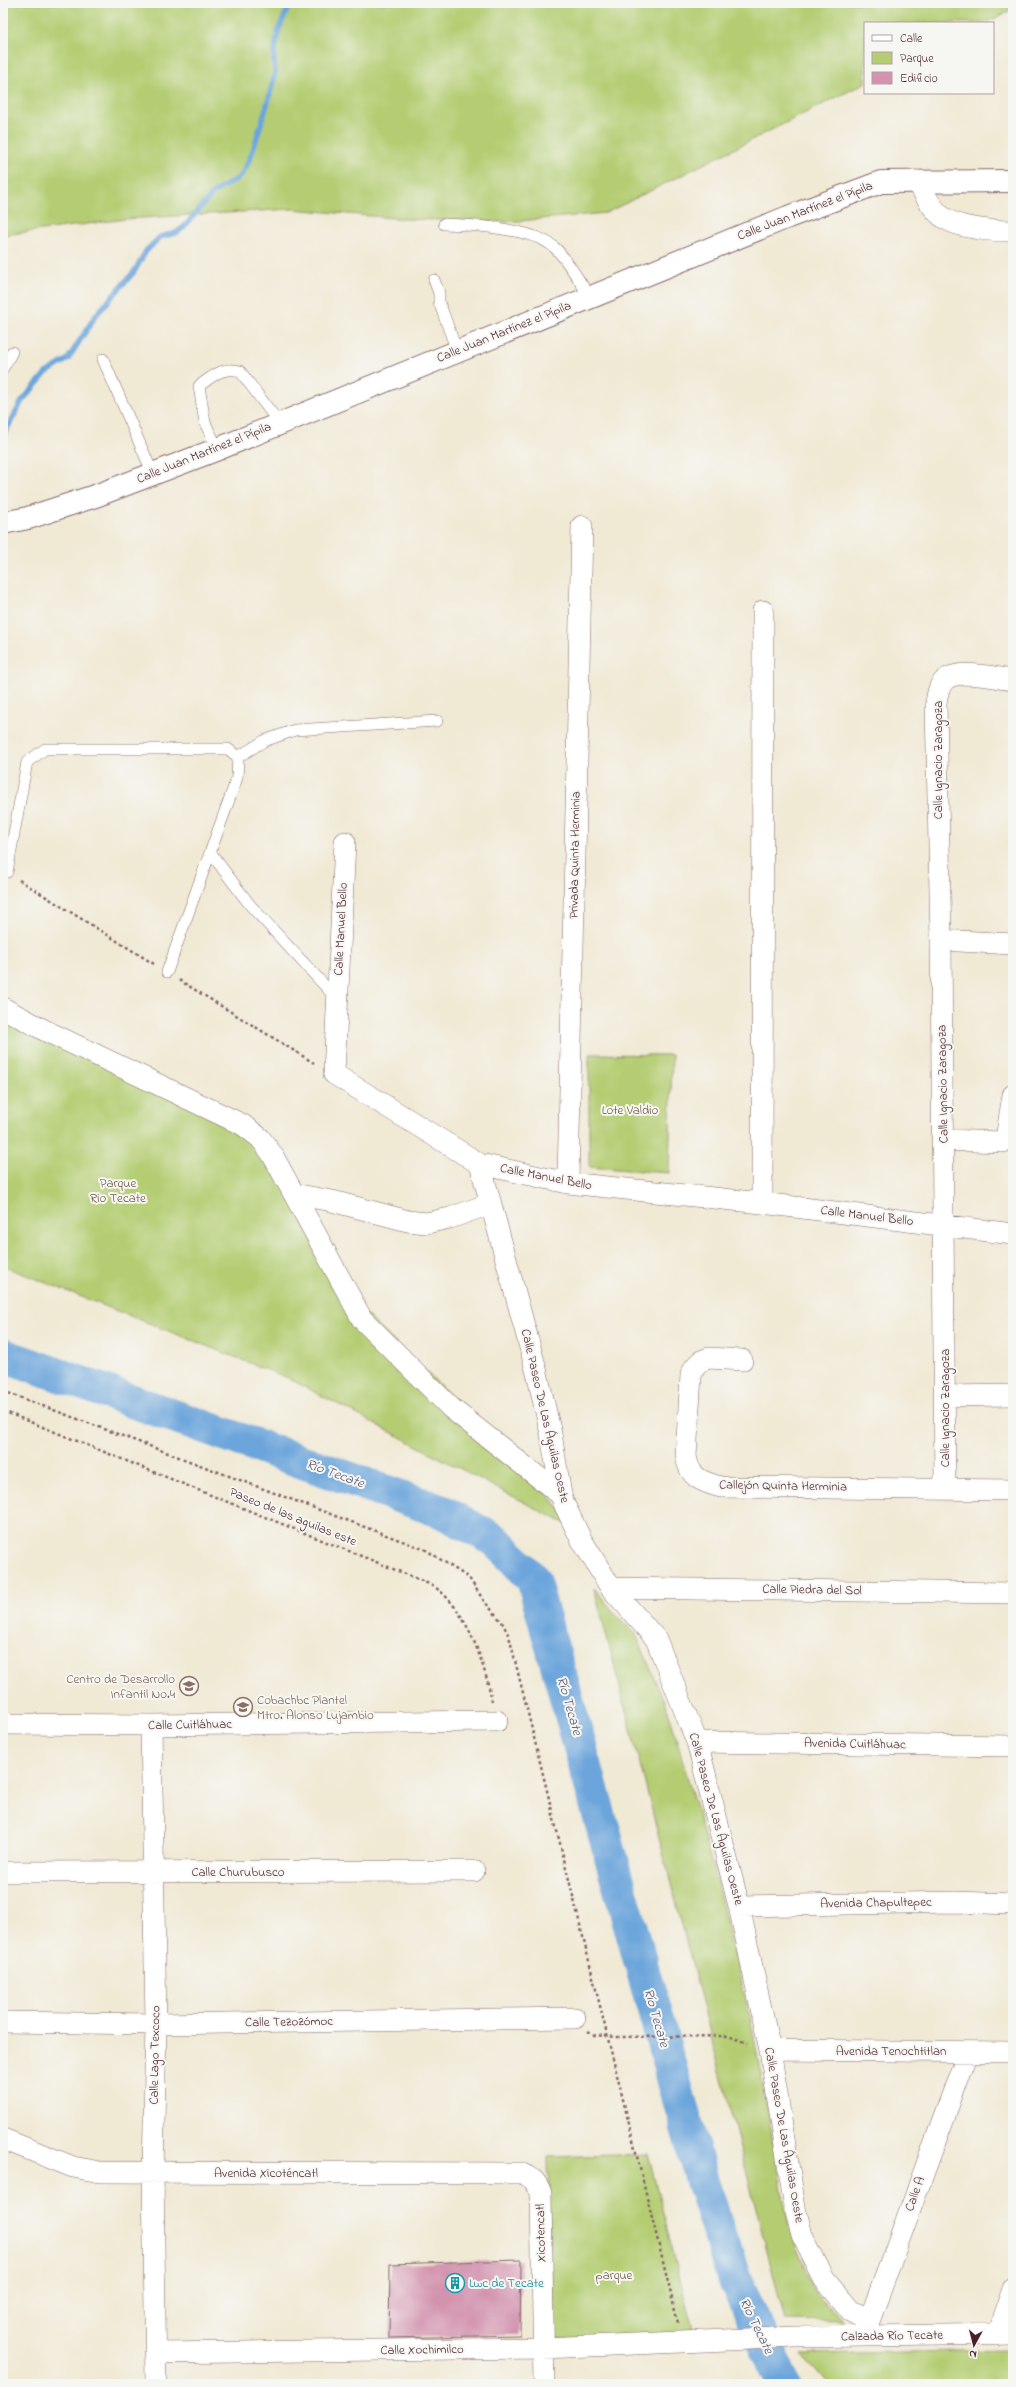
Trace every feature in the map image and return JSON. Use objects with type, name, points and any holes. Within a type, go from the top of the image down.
[{"type":"main road","name":"Calle Juan Martínez el Pípila","points":[[3,523],[28,518],[98,496],[218,449],[788,217],[881,182],[1013,181]]},
{"type":"street","points":[[917,181],[937,213],[958,225],[996,231],[1013,231]]},
{"type":"street","name":"Privada Quinta Herminia","points":[[568,1183],[582,526]]},
{"type":"street","points":[[762,1203],[763,611]]},
{"type":"street","name":"Calle Ignacio Zaragoza","points":[[945,1488],[945,1226],[936,704],[938,691],[944,681],[953,676],[966,674],[1013,680]]},
{"type":"street","name":"Calle Manuel Bello","points":[[345,842],[334,1074],[480,1164],[568,1183],[762,1203],[1013,1234]]},
{"type":"street","points":[[941,940],[1013,944]]},
{"type":"street","points":[[3,1008],[46,1031],[243,1125],[260,1138],[294,1194],[362,1319],[451,1408],[561,1494]]},
{"type":"street","points":[[944,1140],[1003,1142],[1006,1139],[1013,1095]]},
{"type":"street","name":"Calle Paseo De Las Águilas Oeste","points":[[480,1164],[489,1204],[537,1372],[551,1434],[561,1494],[581,1539],[611,1588],[656,1639],[696,1742],[739,1906],[770,2050],[795,2208],[802,2236],[824,2279],[866,2329]]},
{"type":"street","points":[[294,1194],[332,1201],[395,1218],[426,1223],[450,1218],[489,1204]]},
{"type":"street","name":"Callejón Quinta Herminia","points":[[742,1360],[709,1358],[701,1361],[690,1374],[686,1456],[688,1467],[694,1477],[704,1483],[721,1487],[945,1488],[1013,1490]]},
{"type":"street","points":[[945,1396],[1013,1395]]},
{"type":"street","name":"Calle Piedra del Sol","points":[[611,1588],[1013,1593]]},
{"type":"street","name":"Calle Cuitláhuac","points":[[3,1724],[151,1725],[497,1721]]},
{"type":"street","name":"Calle Lago Texcoco","points":[[151,1725],[152,1872],[156,2024],[153,2173],[156,2384]]},
{"type":"street","name":"Avenida Cuitláhuac","points":[[696,1742],[1013,1746]]},
{"type":"street","name":"Calle Churubusco","points":[[3,1872],[474,1871]]},
{"type":"street","name":"Avenida Chapultepec","points":[[739,1906],[955,1902],[1013,1904]]},
{"type":"street","name":"Calle Tezozómoc","points":[[3,2022],[156,2024],[575,2018]]},
{"type":"street","name":"Avenida Tenochtitlan","points":[[770,2050],[1013,2052]]},
{"type":"street","name":"Calle A","points":[[866,2329],[968,2052]]},
{"type":"street","name":"Avenida Xicoténcatl","points":[[3,2139],[73,2168],[100,2172],[521,2173],[534,2179]]},
{"type":"street","name":"Xicotencatl","points":[[534,2179],[541,2193],[544,2384]]},
{"type":"street","points":[[1005,2334],[1013,2289]]},
{"type":"street","name":"Calzada Río Tecate","points":[[684,2343],[795,2337],[866,2329],[1005,2334]]},
{"type":"street","name":"Calle Xochimilco","points":[[156,2353],[543,2348],[684,2343]]},
{"type":"lane","points":[[444,224],[504,230],[540,239],[554,248],[590,297]]},
{"type":"lane","points":[[434,280],[439,293],[439,302],[457,351]]},
{"type":"lane","points":[[3,368],[12,352]]},
{"type":"lane","points":[[103,359],[153,474]]},
{"type":"lane","points":[[218,449],[204,423],[199,386],[222,370],[232,368],[240,371],[279,423]]},
{"type":"lane","points":[[238,757],[264,742],[295,730],[437,721]]},
{"type":"lane","points":[[7,872],[27,762],[45,749],[228,749],[238,757]]},
{"type":"lane","points":[[167,972],[237,778],[238,757]]},
{"type":"lane","points":[[210,852],[250,905],[338,1000]]},
{"type":"path","points":[[3,1391],[426,1550],[469,1578],[484,1601],[502,1622],[509,1636],[684,2343]]},
{"type":"path","name":"Paseo de las aguilas este","points":[[3,1411],[418,1579],[440,1591],[456,1611],[477,1646],[487,1676],[497,1721]]},
{"type":"path","points":[[575,2018],[585,2030],[594,2035],[616,2037],[728,2036]]},
{"type":"green space","points":[[3,3],[1013,3],[1013,9],[988,22],[864,22],[864,84],[606,213],[508,222],[405,219],[292,209],[126,219],[3,235]]},
{"type":"green space","name":"Parque Rio Tecate","points":[[3,1005],[265,1146],[335,1285],[532,1473],[575,1529],[288,1378],[3,1266]]},
{"type":"green space","name":"Lote Valdio","points":[[589,1054],[672,1055],[669,1173],[589,1167]]},
{"type":"green space","points":[[594,1588],[617,1616],[636,1634],[670,1716],[713,1868],[751,2021],[789,2228],[808,2277],[816,2293],[844,2321],[785,2320]]},
{"type":"green space","name":"parque","points":[[648,2154],[695,2338],[552,2339],[548,2157]]},
{"type":"green space","points":[[1013,2350],[1013,2384],[828,2384],[802,2354]]},
{"type":"building","name":"Lwc de Tecate","points":[[521,2260],[520,2335],[389,2338],[390,2264]]},
{"type":"waterway","points":[[3,436],[22,401],[46,373],[68,359],[96,315],[134,272],[146,251],[160,237],[176,233],[184,227],[214,192],[241,176],[251,156],[267,105],[275,74],[274,54],[279,28],[291,3]]},
{"type":"waterway","name":"Río Tecate","points":[[3,1355],[443,1512],[495,1540],[533,1579],[702,2181],[735,2281],[784,2384]]},
{"type":"place","name":"Centro de Desarrollo Infantil No.4","points":[[189,1686]]},
{"type":"place","name":"Cobachbc Plantel Mtro. Alonso Lujambio","points":[[243,1707]]},
{"type":"place","name":"Lwc de Tecate","points":[[455,2283]]}]
